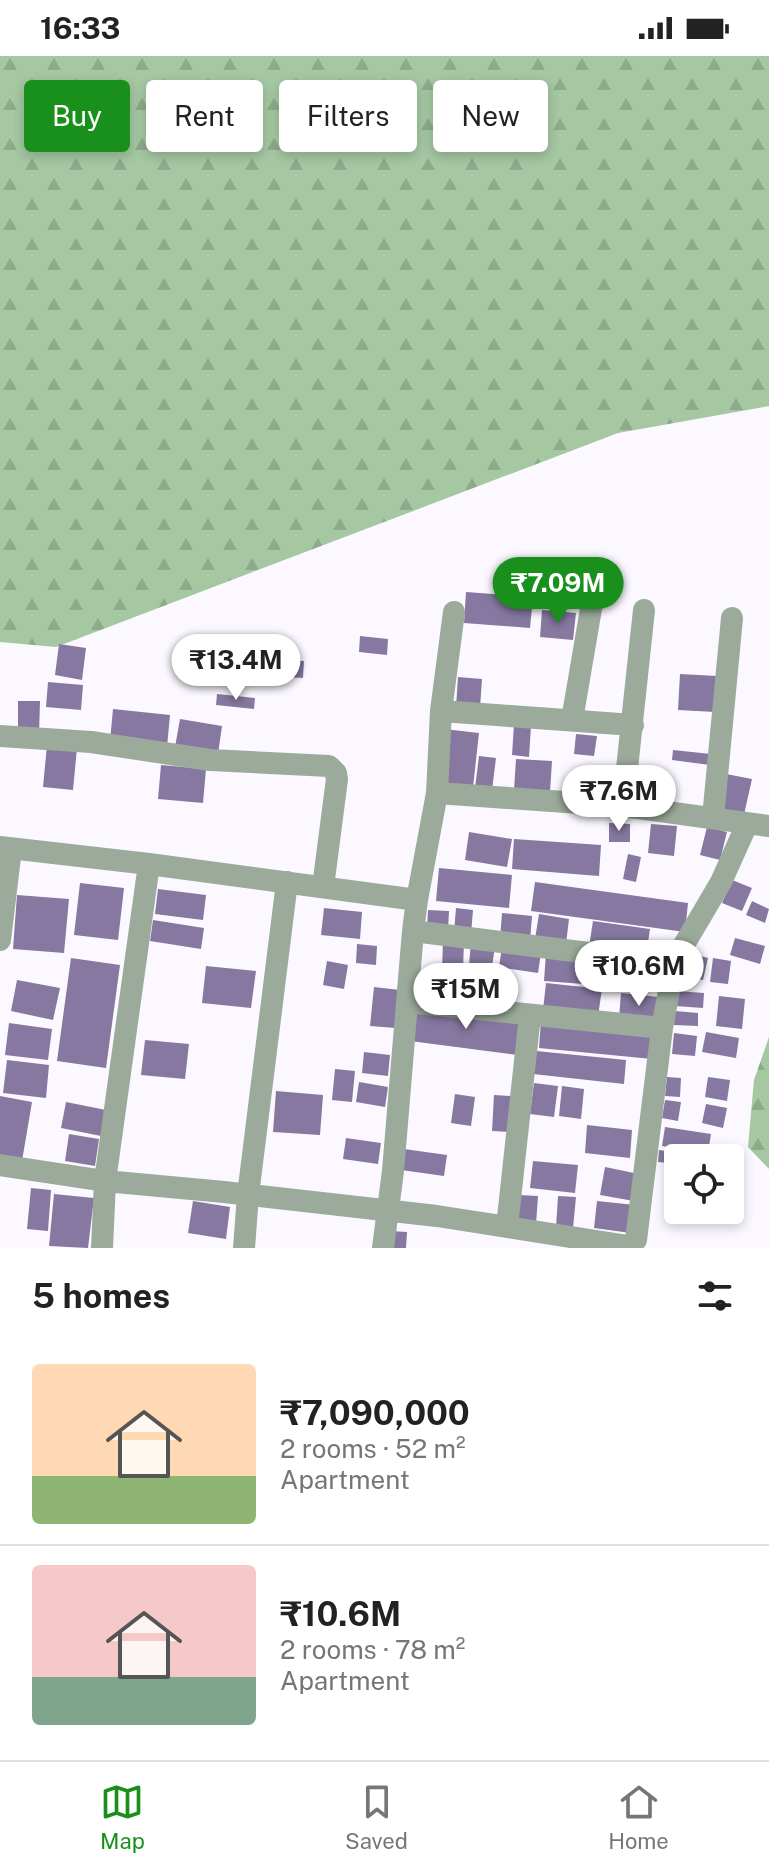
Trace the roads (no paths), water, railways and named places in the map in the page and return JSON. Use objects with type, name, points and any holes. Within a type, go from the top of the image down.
[{"type":"street","points":[[572,720],[592,603]]},
{"type":"street","points":[[623,806],[644,610]]},
{"type":"street","points":[[383,1248],[393,1171],[413,931],[437,793],[441,711],[454,612]]},
{"type":"street","points":[[713,818],[732,618]]},
{"type":"street","points":[[441,711],[633,725]]},
{"type":"street","points":[[0,736],[91,742],[210,760],[329,766],[337,779],[323,887]]},
{"type":"street","points":[[0,1165],[105,1181],[437,1216],[628,1246],[633,1243],[636,1240],[662,1028],[672,975],[685,943],[758,825],[623,806],[437,793]]},
{"type":"street","points":[[0,940],[6,848],[417,900]]},
{"type":"street","points":[[102,1248],[105,1181],[149,864]]},
{"type":"street","points":[[244,1248],[287,882]]},
{"type":"street","points":[[413,931],[677,964]]},
{"type":"street","points":[[407,1002],[662,1028]]},
{"type":"street","points":[[507,1227],[530,1015]]}]
